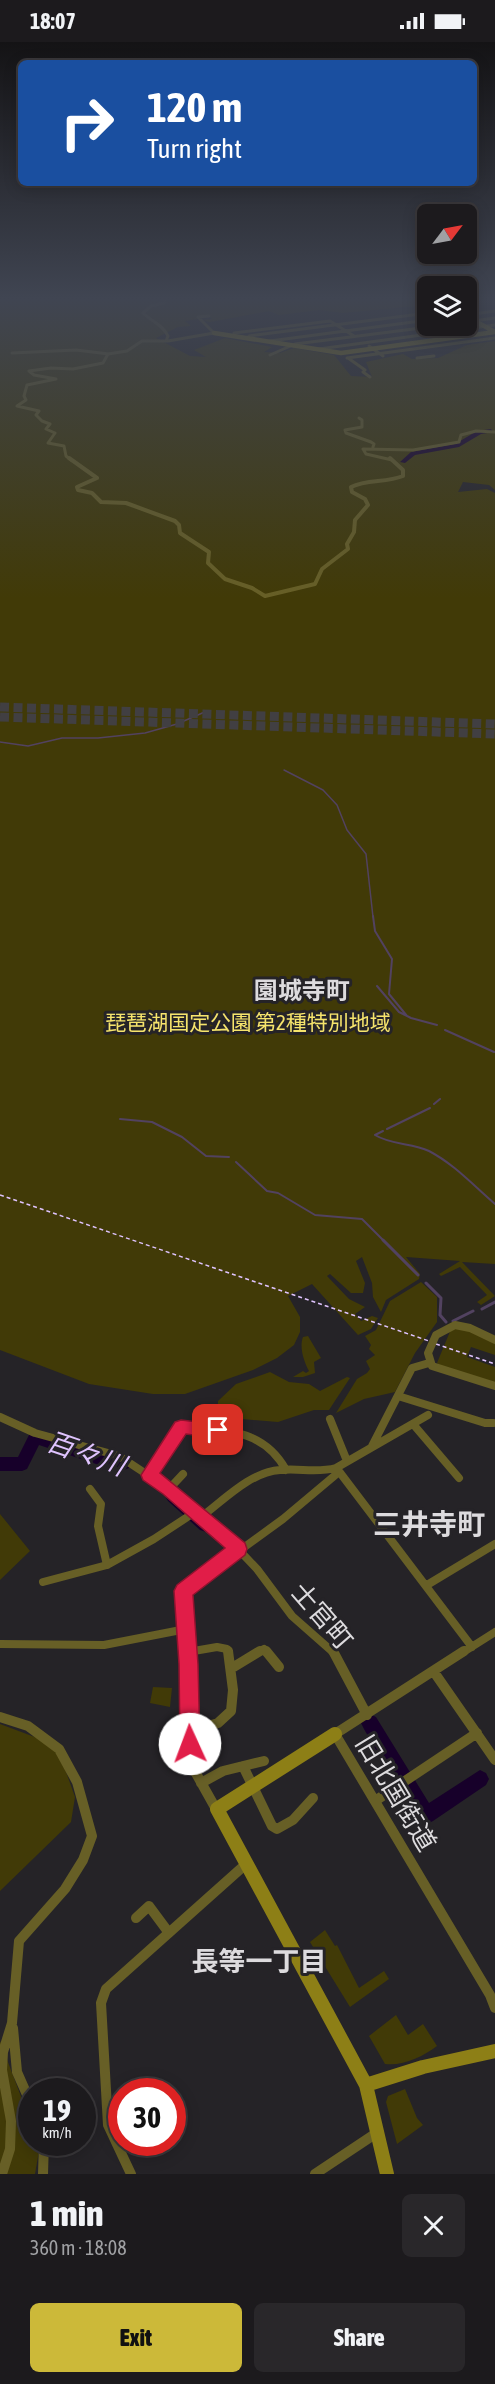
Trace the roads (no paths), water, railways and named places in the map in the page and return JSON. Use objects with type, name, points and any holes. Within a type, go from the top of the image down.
[{"type":"street","points":[[26,399],[17,406],[39,411],[36,415],[50,424],[46,429],[55,433],[48,442],[64,446],[66,456],[96,477],[96,480],[79,485],[78,490],[92,493],[101,502],[126,503],[175,521],[179,525],[180,533],[209,552],[208,563],[220,576],[252,588],[261,595],[314,585],[322,569],[348,549],[347,544],[354,532],[352,526],[355,516],[368,505],[365,499],[351,490],[351,487],[362,482],[391,481],[402,477],[403,470],[390,458],[369,454],[363,451],[365,448],[373,447],[390,451],[441,446],[459,442],[461,435],[468,432],[495,432]]},
{"type":"street","points":[[359,418],[362,420],[362,427],[347,429],[346,433],[371,442],[374,444],[373,447]]},
{"type":"street","points":[[429,1363],[427,1352],[430,1344],[440,1330],[445,1328],[460,1326],[495,1340]]},
{"type":"street","points":[[372,1447],[412,1368],[429,1363],[439,1369],[495,1386]]},
{"type":"street","points":[[398,1396],[485,1423],[493,1423]]},
{"type":"street","points":[[387,2174],[366,2085],[193,1768],[188,1732],[188,1652],[184,1591],[238,1549],[301,1508],[347,1461],[429,1415]]},
{"type":"street","name":"士官町","points":[[0,1417],[35,1433],[119,1456],[170,1489],[195,1515],[238,1549],[257,1569],[292,1616],[333,1651],[367,1715]]},
{"type":"street","points":[[330,1419],[347,1461]]},
{"type":"street","points":[[413,1424],[459,1478]]},
{"type":"street","points":[[149,1475],[181,1427],[240,1433],[263,1441],[279,1458],[286,1470]]},
{"type":"street","points":[[43,1582],[107,1565],[147,1544],[266,1472],[337,1470]]},
{"type":"street","points":[[337,1470],[427,1585],[472,1647]]},
{"type":"street","points":[[170,1489],[183,1474]]},
{"type":"street","points":[[90,1489],[101,1504],[98,1520],[107,1565]]},
{"type":"street","points":[[427,1585],[495,1544]]},
{"type":"street","points":[[0,1644],[104,1645],[186,1629]]},
{"type":"street","name":"旧北国街道","points":[[495,1632],[335,1734],[490,1995],[495,2008]]},
{"type":"street","points":[[188,1652],[225,1647],[232,1668],[231,1710],[216,1724],[188,1732]]},
{"type":"street","points":[[232,1668],[264,1649],[279,1667]]},
{"type":"street","points":[[434,1672],[495,1760]]},
{"type":"street","points":[[0,1718],[28,1726],[58,1749],[69,1764],[77,1782],[93,1836],[83,1860],[65,1889],[19,1941],[12,2023],[20,2078]]},
{"type":"street","points":[[375,1801],[477,1733]]},
{"type":"street","points":[[217,1809],[335,1734]]},
{"type":"street","points":[[201,1783],[223,1771],[264,1761]]},
{"type":"street","points":[[243,1766],[272,1826],[277,1829],[293,1820],[313,1798]]},
{"type":"street","points":[[130,2174],[108,2125],[103,2068],[102,2003],[106,1989],[246,1864]]},
{"type":"street","points":[[136,1918],[149,1906],[169,1933]]},
{"type":"street","points":[[2,2174],[10,2149],[11,2121],[2,2070],[3,2052],[12,2023]]},
{"type":"street","points":[[366,2085],[423,2067],[495,2051]]},
{"type":"street","points":[[315,2174],[378,2132]]},
{"type":"street","points":[[43,2174],[44,2156]]},
{"type":"waterway","points":[[403,462],[413,453],[457,446],[479,432],[491,431]]},
{"type":"waterway","points":[[0,742],[28,746],[62,738],[98,738],[145,733],[177,724],[207,711]]},
{"type":"waterway","points":[[284,770],[323,790],[337,805],[347,830],[366,854],[373,917]]},
{"type":"waterway","points":[[373,916],[375,931],[392,959],[389,994],[407,1016]]},
{"type":"waterway","points":[[377,986],[399,1012],[407,1016]]},
{"type":"waterway","points":[[407,1016],[437,1025]]},
{"type":"waterway","points":[[445,1030],[494,1052]]},
{"type":"waterway","points":[[434,1104],[440,1099]]},
{"type":"waterway","points":[[387,1129],[430,1108]]},
{"type":"waterway","points":[[120,1119],[152,1122],[182,1137],[206,1156],[229,1157]]},
{"type":"waterway","points":[[383,1131],[375,1135],[388,1141],[429,1151],[438,1156],[495,1204]]},
{"type":"waterway","points":[[236,1162],[267,1191],[278,1193],[315,1215],[362,1219],[418,1275]]},
{"type":"waterway","points":[[426,1283],[441,1298],[440,1315],[446,1322]]},
{"type":"waterway","points":[[482,1309],[495,1302]]},
{"type":"waterway","points":[[453,1321],[473,1311]]},
{"type":"waterway","name":"百々川","points":[[0,1464],[22,1464],[35,1437],[99,1458],[112,1457],[124,1463]]},
{"type":"waterway","name":"百々川","points":[[173,1496],[206,1525]]},
{"type":"waterway","name":"百々川","points":[[370,1723],[404,1779]]},
{"type":"waterway","name":"百々川","points":[[406,1784],[427,1815],[480,1779]]},
{"type":"tunnel","points":[[0,707],[495,724]]},
{"type":"tunnel","points":[[0,717],[495,734]]},
{"type":"district","name":"園城寺町","points":[[302,991]]},
{"type":"district","name":"三井寺町","points":[[429,1524]]},
{"type":"district","name":"長等一丁目","points":[[259,1962]]},
{"type":"park label","name":"琵琶湖国定公園 第2種特別地域","points":[[248,1023]]}]
